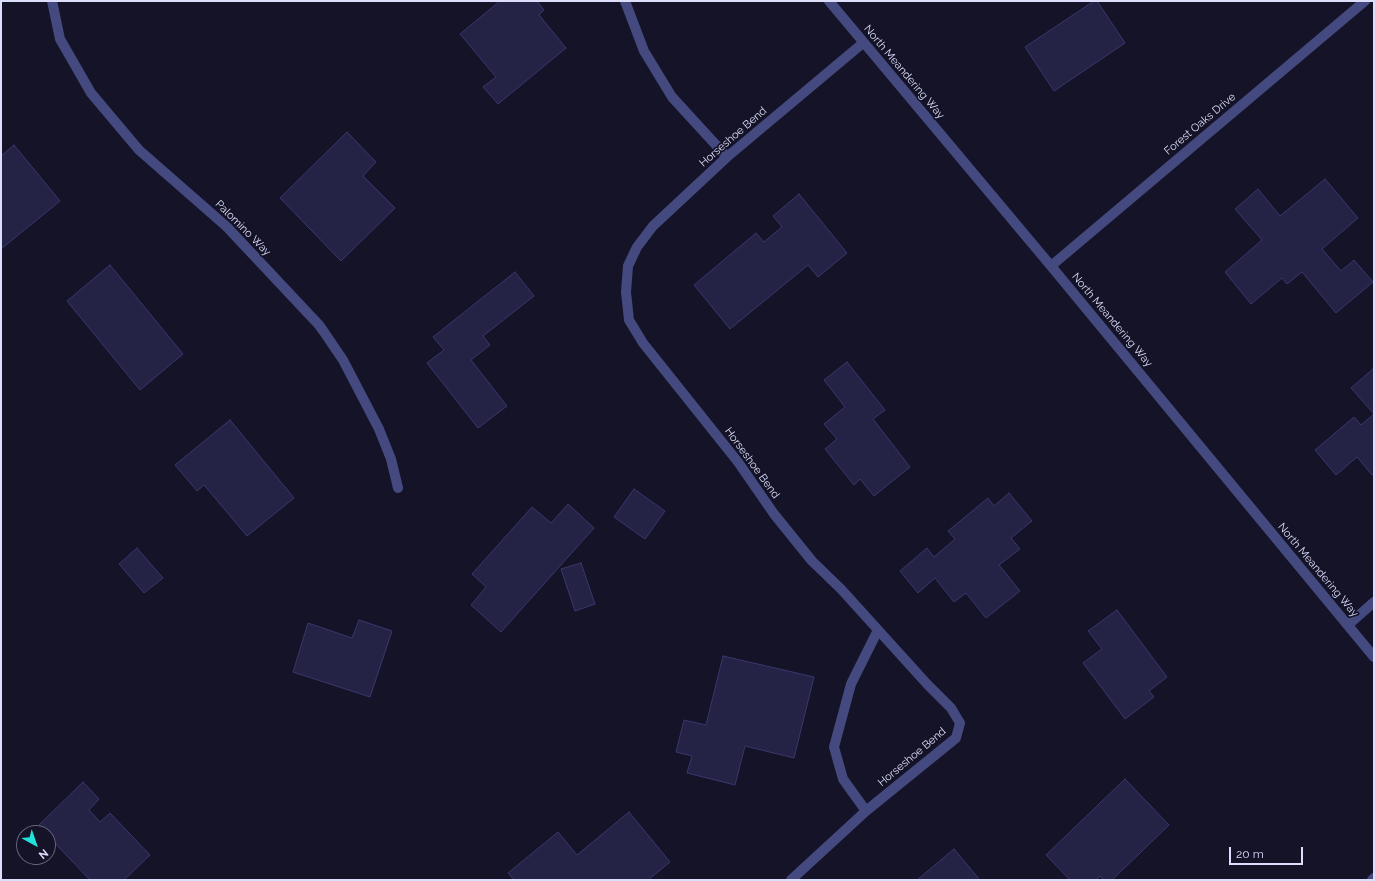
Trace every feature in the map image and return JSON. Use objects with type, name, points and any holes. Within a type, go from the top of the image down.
[{"type":"street","name":"Palomino Way","points":[[52,1],[60,39],[90,93],[139,150],[227,227],[324,332],[343,360],[379,429],[391,459],[398,488]]},
{"type":"street","points":[[625,1],[644,51],[672,97],[727,157]]},
{"type":"street","name":"North Meandering Way","points":[[829,1],[1051,266],[1374,657]]},
{"type":"street","name":"Forest Oaks Drive","points":[[1051,266],[1365,1]]},
{"type":"street","name":"Horseshoe Bend","points":[[791,880],[866,811],[956,738],[960,723],[951,708],[927,684],[841,589],[812,561],[774,514],[738,462],[643,343],[629,320],[626,292],[628,266],[637,247],[653,226],[727,157],[863,43]]},
{"type":"street","points":[[1348,625],[1374,602]]},
{"type":"street","points":[[866,811],[843,779],[834,747],[851,684],[878,630]]},
{"type":"building","points":[[500,1],[537,1],[544,10],[539,15],[566,48],[498,104],[483,87],[496,77],[460,34]]},
{"type":"building","points":[[1094,1],[1097,1],[1125,43],[1054,91],[1025,47]]},
{"type":"building","points":[[347,132],[376,162],[363,176],[395,208],[341,261],[280,198]]},
{"type":"building","points":[[14,145],[60,201],[1,249],[1,156]]},
{"type":"building","points":[[1325,179],[1358,218],[1322,249],[1341,271],[1354,260],[1373,282],[1336,313],[1302,272],[1287,284],[1282,278],[1251,304],[1225,272],[1262,240],[1235,209],[1258,189],[1280,216]]},
{"type":"building","points":[[799,194],[847,253],[818,277],[808,265],[730,329],[694,285],[756,233],[764,242],[782,227],[773,216]]},
{"type":"building","points":[[110,265],[183,354],[140,390],[67,301]]},
{"type":"building","points":[[515,272],[534,296],[483,336],[490,345],[471,360],[507,406],[478,428],[427,363],[444,350],[433,337]]},
{"type":"building","points":[[847,362],[885,410],[873,419],[910,467],[874,496],[860,479],[854,485],[825,449],[837,439],[824,424],[845,407],[824,380]]},
{"type":"building","points":[[1373,369],[1374,371],[1374,414],[1351,388]]},
{"type":"building","points":[[1374,414],[1374,474],[1372,475],[1357,457],[1336,475],[1315,450],[1354,417],[1361,425]]},
{"type":"building","points":[[230,420],[294,498],[247,536],[204,485],[197,491],[175,465]]},
{"type":"building","points":[[634,489],[665,511],[645,539],[614,517]]},
{"type":"building","points":[[1009,493],[1032,521],[1011,538],[1020,549],[999,565],[1020,591],[986,618],[966,593],[954,602],[935,578],[918,593],[900,571],[927,548],[934,557],[955,539],[948,531],[988,498],[994,506]]},
{"type":"building","points":[[568,504],[594,528],[501,632],[471,605],[486,587],[472,574],[532,507],[551,523]]},
{"type":"building","points":[[137,548],[163,578],[144,593],[119,564]]},
{"type":"building","points":[[581,563],[595,604],[575,611],[561,569]]},
{"type":"building","points":[[1117,610],[1167,677],[1149,691],[1154,697],[1125,719],[1083,663],[1102,649],[1088,631]]},
{"type":"building","points":[[359,620],[392,631],[370,697],[293,672],[308,623],[352,638]]},
{"type":"building","points":[[723,656],[814,677],[794,758],[745,746],[735,785],[687,773],[692,756],[676,752],[684,720],[706,725]]},
{"type":"building","points":[[1125,779],[1169,825],[1112,880],[1104,880],[1100,876],[1096,880],[1070,880],[1046,855]]},
{"type":"building","points":[[83,782],[99,799],[89,810],[100,822],[110,813],[150,855],[124,880],[90,880],[56,844],[56,825],[39,825]]},
{"type":"building","points":[[629,812],[670,862],[648,880],[514,880],[508,873],[558,832],[577,855]]},
{"type":"building","points":[[954,849],[980,880],[917,880]]}]
